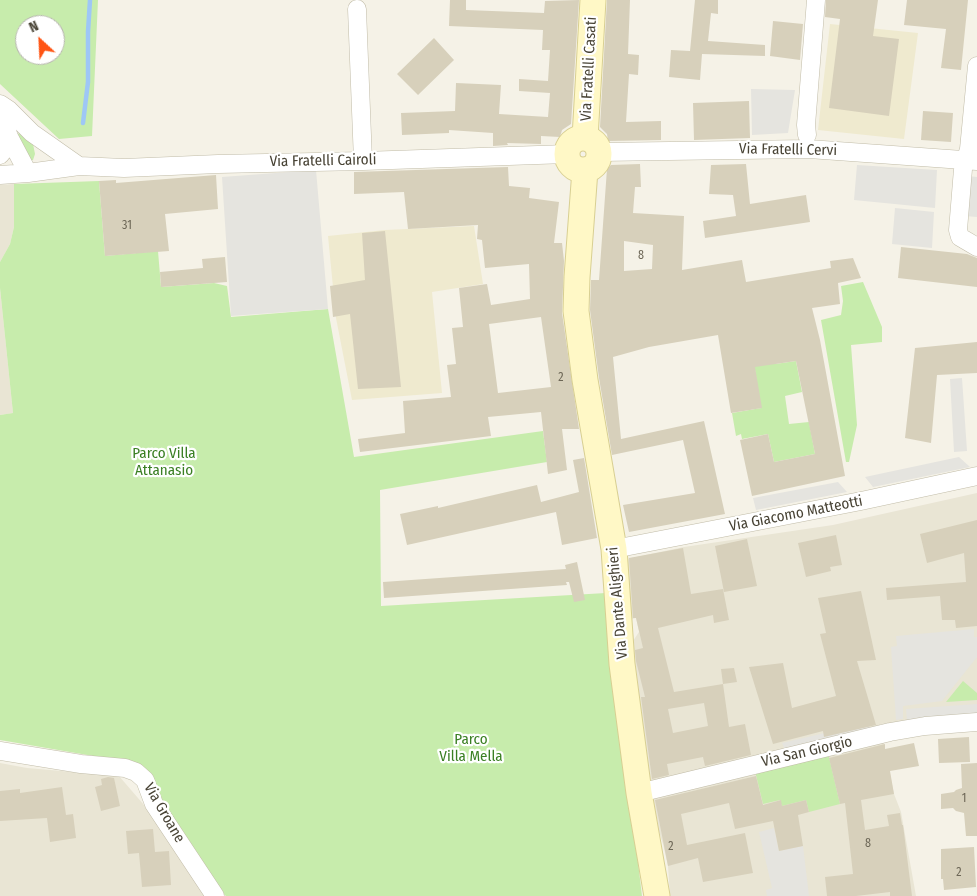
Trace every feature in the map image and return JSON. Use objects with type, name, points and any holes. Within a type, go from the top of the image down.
[{"type":"street","name":"Via Fratelli Casati","points":[[576,311],[593,0]]},
{"type":"street","points":[[808,136],[806,125],[816,0]]},
{"type":"street","points":[[357,9],[364,161]]},
{"type":"street","points":[[977,66],[969,149],[971,160],[958,230],[960,237],[977,247]]},
{"type":"street","points":[[0,104],[9,110],[32,133],[75,163]]},
{"type":"street","points":[[0,111],[8,137],[28,173],[36,170],[41,156],[38,142],[32,133]]},
{"type":"street","points":[[0,154],[4,150],[8,137]]},
{"type":"street","name":"Via Fratelli Cervi","points":[[584,153],[809,149],[971,160]]},
{"type":"street","name":"Via Fratelli Cairoli","points":[[0,175],[28,173],[75,163],[124,168],[584,153]]},
{"type":"street","name":"Via Dante Alighieri","points":[[576,311],[585,380],[614,548],[622,664],[639,793],[657,896]]},
{"type":"street","name":"Via Giacomo Matteotti","points":[[614,548],[861,501],[977,476]]},
{"type":"street","name":"Via San Giorgio","points":[[639,793],[901,730],[977,722]]},
{"type":"street","name":"Via Groane","points":[[0,751],[81,764],[125,768],[136,772],[145,780],[154,804],[216,896]]},
{"type":"shaded area","points":[[830,24],[918,33],[904,139],[818,130]]},
{"type":"shaded area","points":[[751,89],[795,90],[788,133],[752,135]]},
{"type":"shaded area","points":[[857,165],[937,170],[935,208],[854,200]]},
{"type":"shaded area","points":[[316,170],[328,309],[231,316],[222,177]]},
{"type":"shaded area","points":[[968,176],[977,177],[977,217],[965,216]]},
{"type":"shaded area","points":[[14,184],[14,227],[10,244],[0,262],[0,185]]},
{"type":"shaded area","points":[[895,208],[934,212],[932,248],[892,244]]},
{"type":"shaded area","points":[[474,226],[483,284],[432,292],[442,393],[352,400],[336,318],[328,236],[385,230]]},
{"type":"shaded area","points":[[0,288],[13,413],[0,415]]},
{"type":"shaded area","points":[[962,378],[967,451],[954,452],[950,379]]},
{"type":"shaded area","points":[[959,457],[970,467],[873,487],[865,477]]},
{"type":"shaded area","points":[[838,482],[847,492],[756,510],[753,498]]},
{"type":"shaded area","points":[[977,493],[977,717],[880,724],[894,794],[901,812],[916,896],[670,896],[668,866],[655,819],[626,642],[633,641],[639,632],[636,618],[631,619],[626,559],[684,547],[833,525]]},
{"type":"shaded area","points":[[974,629],[974,637],[977,637],[977,657],[942,701],[903,706],[903,719],[896,720],[891,647],[897,646],[896,636]]},
{"type":"shaded area","points":[[977,704],[977,715],[907,721],[906,709]]},
{"type":"shaded area","points":[[867,723],[873,733],[787,754],[782,743]]},
{"type":"shaded area","points":[[0,763],[27,768],[119,776],[169,834],[207,896],[0,896]]},
{"type":"shaded area","points":[[774,828],[779,851],[803,846],[809,896],[767,896],[766,890],[772,888],[759,832]]},
{"type":"green space","points":[[0,0],[98,0],[92,136],[59,139],[0,84]]},
{"type":"green space","points":[[20,132],[33,144],[35,154],[33,160],[29,161],[21,144],[18,134]]},
{"type":"green space","points":[[99,181],[105,256],[158,251],[161,287],[214,283],[227,286],[231,317],[328,309],[354,457],[543,431],[547,462],[380,490],[381,606],[606,593],[642,896],[226,896],[220,891],[141,766],[0,740],[0,415],[13,413],[0,288],[0,262],[10,244],[14,227],[14,184]]},
{"type":"green space","points":[[863,282],[882,327],[882,342],[851,345],[857,425],[849,462],[846,462],[821,320],[841,315],[843,301],[841,286]]},
{"type":"green space","points":[[747,319],[775,364],[796,361],[802,392],[785,396],[789,424],[809,422],[815,454],[774,462],[768,434],[742,439],[741,434],[736,436],[732,413],[761,408]]},
{"type":"green space","points":[[963,681],[977,693],[977,700],[946,702]]},
{"type":"green space","points":[[828,753],[840,804],[809,812],[806,800],[782,806],[780,800],[763,804],[755,771]]},
{"type":"building","points":[[450,0],[466,0],[466,10],[544,13],[545,1],[579,0],[571,124],[562,130],[560,137],[541,136],[541,144],[507,143],[508,145],[493,146],[493,133],[449,130],[449,133],[402,135],[401,113],[455,111],[456,83],[501,85],[499,114],[548,117],[550,93],[519,91],[519,79],[548,81],[550,50],[542,50],[543,30],[449,26]]},
{"type":"building","points":[[607,0],[630,0],[628,54],[639,55],[638,75],[629,74],[626,122],[661,121],[661,140],[608,141],[607,134],[600,127]]},
{"type":"building","points":[[695,0],[718,0],[718,14],[711,13],[708,41],[765,45],[765,56],[702,54],[700,80],[669,77],[671,50],[690,51]]},
{"type":"building","points":[[826,0],[878,0],[873,36],[899,39],[889,116],[829,108],[840,19],[825,17]]},
{"type":"building","points":[[907,0],[968,0],[961,70],[941,68],[946,29],[904,25]]},
{"type":"building","points":[[773,21],[803,24],[800,60],[770,56]]},
{"type":"building","points":[[434,38],[454,60],[418,95],[397,74]]},
{"type":"building","points":[[749,101],[750,138],[694,140],[693,103]]},
{"type":"building","points":[[923,111],[953,113],[951,142],[921,140]]},
{"type":"building","points":[[640,164],[641,187],[635,187],[633,213],[684,216],[682,270],[742,260],[746,282],[831,268],[830,261],[853,258],[861,278],[838,283],[840,304],[812,308],[820,340],[845,476],[752,496],[740,440],[768,434],[774,462],[815,454],[796,361],[755,367],[762,408],[731,413],[718,335],[649,347],[613,357],[621,439],[704,421],[725,514],[629,532],[623,505],[695,493],[683,440],[612,455],[590,310],[591,280],[599,280],[607,169],[611,165]],"holes":[[[624,241],[653,245],[652,269],[624,271]]]},
{"type":"building","points":[[746,164],[750,204],[806,195],[810,222],[705,238],[703,221],[736,216],[733,195],[709,194],[711,165]]},
{"type":"building","points":[[508,167],[509,186],[530,188],[529,198],[559,202],[554,243],[562,243],[564,261],[562,313],[579,429],[562,429],[567,470],[548,474],[541,412],[488,417],[491,436],[360,452],[358,439],[405,433],[403,401],[451,397],[447,365],[456,364],[452,328],[463,327],[459,288],[487,284],[491,305],[530,299],[529,264],[485,268],[482,240],[477,239],[478,225],[408,229],[404,192],[354,194],[354,172]],"holes":[[[541,317],[551,387],[498,393],[489,324]]]},
{"type":"building","points":[[216,175],[218,209],[165,214],[169,251],[105,256],[99,181],[116,180],[116,183]]},
{"type":"building","points":[[385,231],[401,387],[358,389],[350,314],[333,317],[330,286],[365,280],[362,233]]},
{"type":"building","points":[[901,247],[967,254],[977,258],[977,287],[898,278]]},
{"type":"building","points":[[225,257],[227,282],[161,287],[160,272],[203,268],[202,259]]},
{"type":"building","points":[[977,342],[977,373],[937,375],[931,443],[905,438],[915,348]]},
{"type":"building","points":[[584,458],[597,538],[562,545],[556,512],[407,545],[400,514],[438,506],[438,508],[537,485],[541,502],[579,492],[573,460]]},
{"type":"building","points":[[977,520],[977,626],[956,628],[955,620],[942,620],[940,596],[887,600],[886,588],[966,582],[964,553],[927,563],[920,534]]},
{"type":"building","points":[[836,535],[842,565],[830,567],[831,571],[806,577],[798,543]]},
{"type":"building","points":[[747,539],[757,586],[724,592],[715,546]]},
{"type":"building","points":[[683,548],[691,594],[723,589],[729,620],[714,623],[713,615],[658,628],[674,692],[723,684],[729,727],[745,724],[751,755],[705,766],[703,757],[667,764],[669,775],[652,779],[641,697],[645,697],[635,650],[643,648],[636,618],[633,618],[629,558]],"holes":[[[704,703],[708,726],[673,733],[668,709]]]},
{"type":"building","points":[[577,562],[585,600],[574,602],[569,582],[566,582],[567,585],[384,598],[383,582],[566,569],[565,565]]},
{"type":"building","points":[[861,591],[876,660],[857,661],[876,725],[824,737],[823,731],[773,744],[749,667],[783,663],[792,708],[836,696],[820,634],[826,633],[818,598]]},
{"type":"building","points":[[734,668],[737,682],[723,684],[721,669]]},
{"type":"building","points":[[969,737],[970,762],[939,763],[938,739]]},
{"type":"building","points":[[914,743],[919,766],[890,771],[894,794],[861,800],[865,830],[889,826],[887,815],[900,813],[912,896],[890,896],[890,892],[856,896],[827,896],[825,877],[853,874],[845,803],[840,804],[829,758],[885,744],[885,749]]},
{"type":"building","points":[[977,763],[977,836],[966,836],[964,813],[953,808],[941,809],[941,794],[954,792],[962,788],[961,764]]},
{"type":"building","points":[[756,776],[763,805],[781,800],[782,806],[806,800],[809,812],[798,815],[803,846],[779,851],[773,821],[735,829],[729,803],[681,814],[687,845],[745,833],[753,873],[703,882],[698,858],[668,866],[655,800]]},
{"type":"building","points":[[114,778],[120,806],[101,811],[95,787],[102,785],[101,779]]},
{"type":"building","points":[[62,787],[66,815],[73,814],[76,838],[50,842],[47,818],[0,821],[0,791],[20,789],[20,793]]},
{"type":"building","points":[[153,829],[155,852],[169,851],[171,885],[142,887],[139,853],[128,854],[126,831]]},
{"type":"building","points":[[974,847],[976,887],[944,890],[943,879],[941,879],[941,849]]},
{"type":"waterway","points":[[83,123],[88,82],[90,0]]},
{"type":"park label","name":"Parco Villa Attanasio","points":[[164,462]]},
{"type":"park label","name":"Parco Villa Mella","points":[[471,748]]}]
